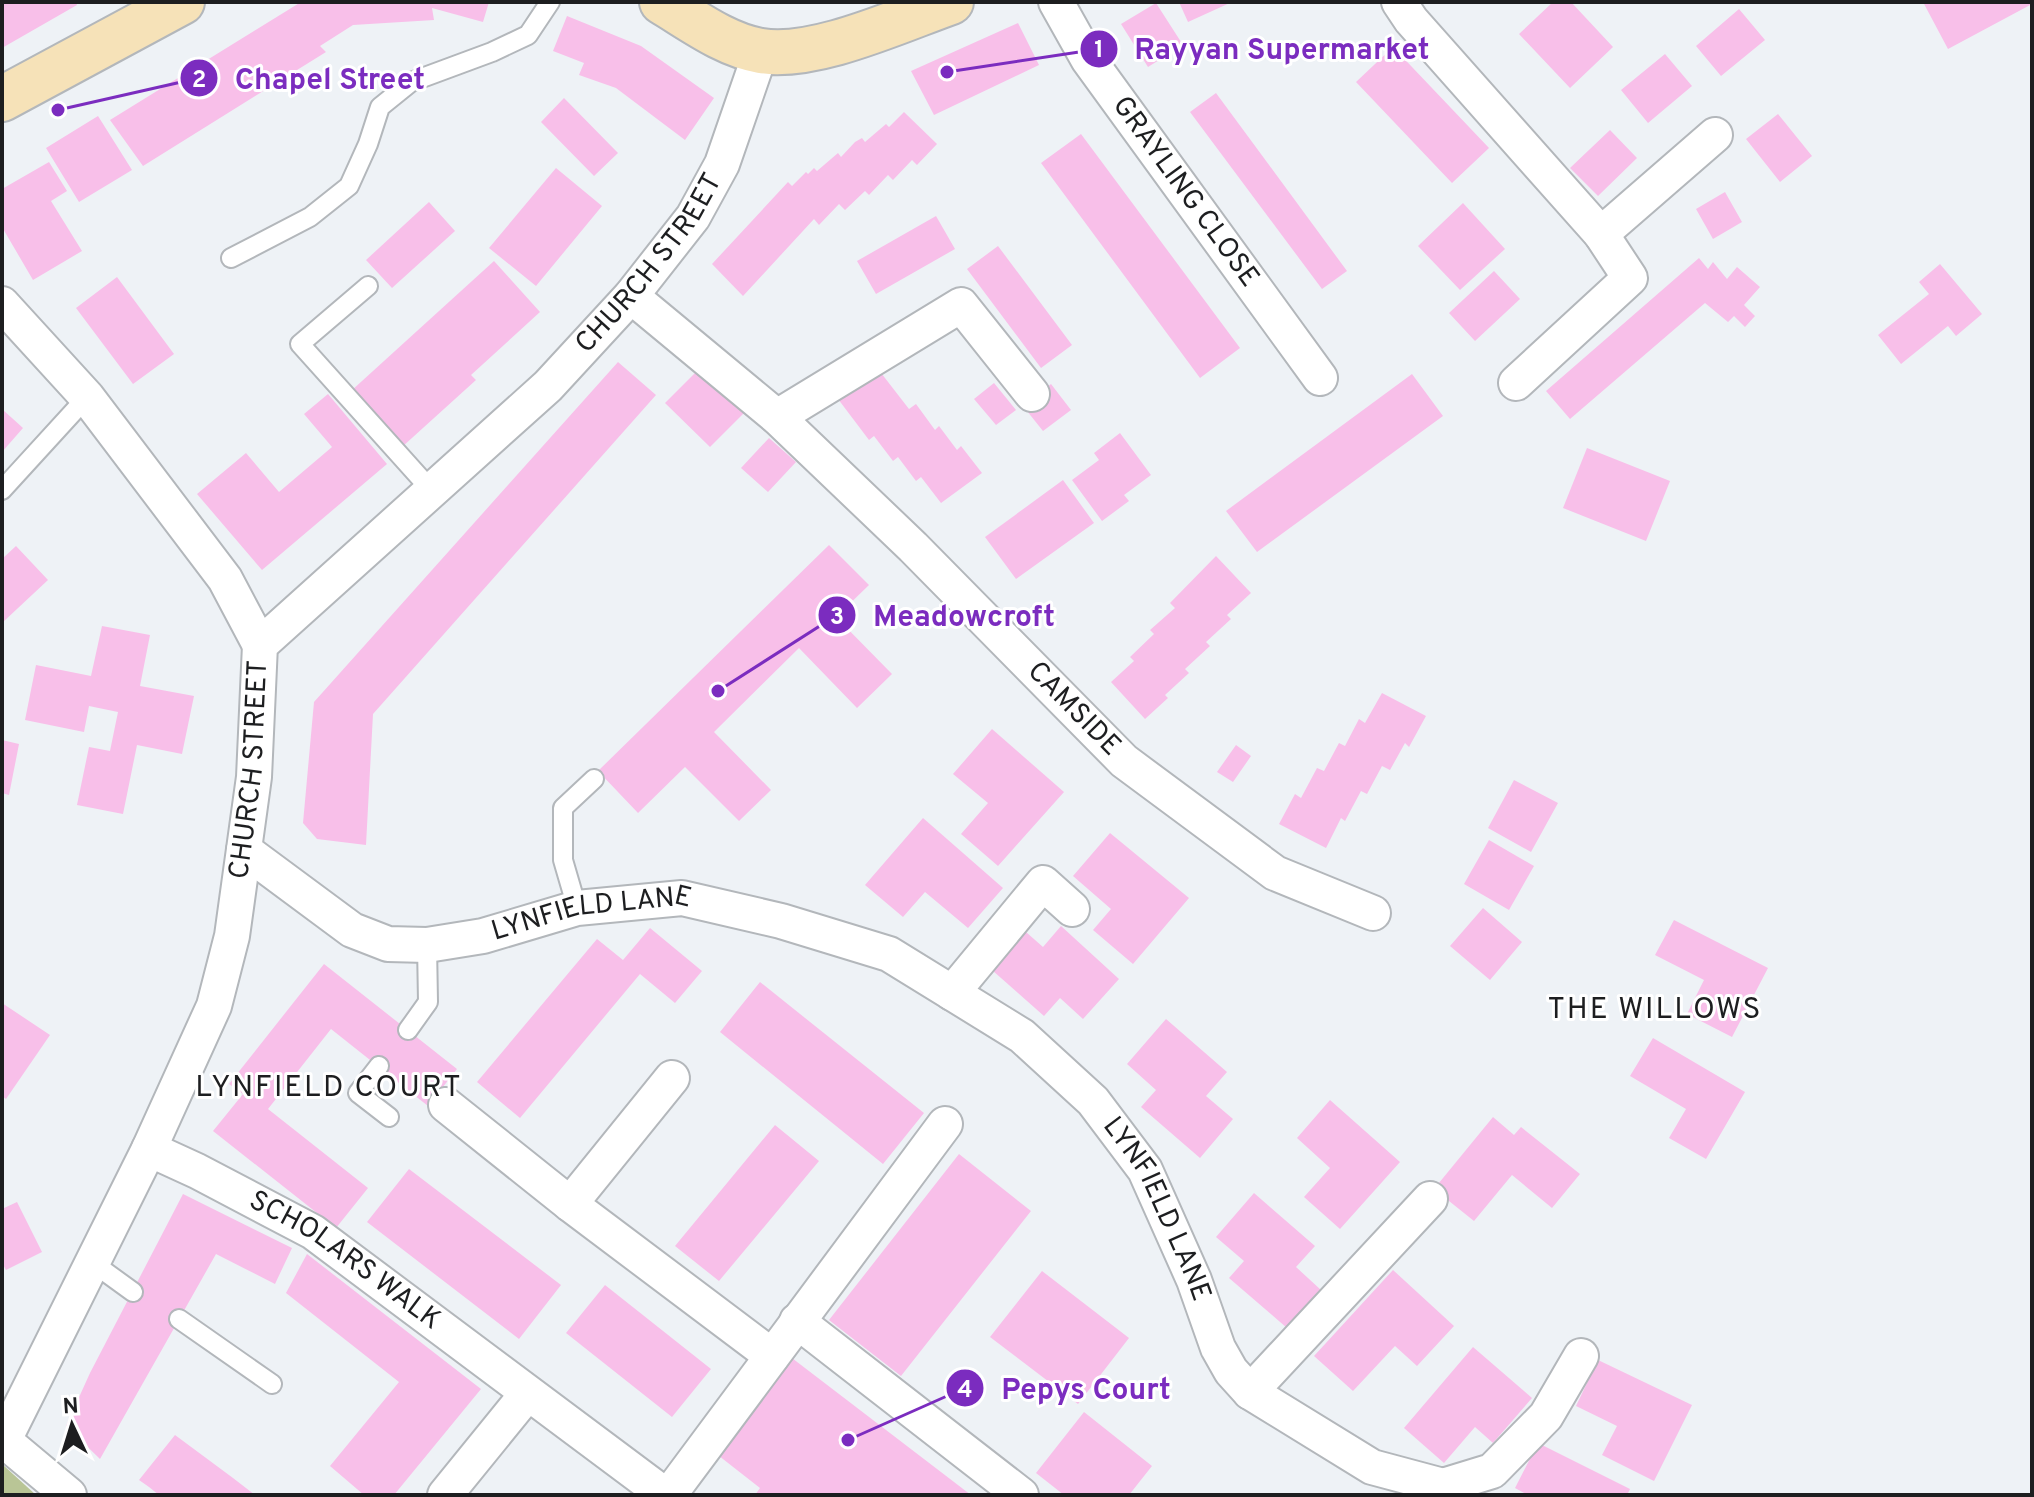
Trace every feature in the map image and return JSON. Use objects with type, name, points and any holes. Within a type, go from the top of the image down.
[{"type":"street","points":[[2,99],[182,2]]},
{"type":"street","points":[[662,2],[722,38],[761,51],[796,52],[826,45],[951,2]]},
{"type":"street","name":"GRAYLING CLOSE","points":[[1056,2],[1088,59],[1320,378]]},
{"type":"street","points":[[1399,2],[1411,20],[1601,234],[1630,278],[1516,383]]},
{"type":"street","name":"CHURCH STREET","points":[[3,1440],[149,1149],[214,1006],[232,936],[254,777],[260,645],[548,386],[631,296],[693,217],[722,164],[761,51]]},
{"type":"street","points":[[1601,234],[1715,135]]},
{"type":"street","name":"CAMSIDE","points":[[631,296],[777,417],[913,547],[1124,761],[1275,873],[1373,913]]},
{"type":"street","points":[[2,304],[87,397],[225,579],[260,645]]},
{"type":"street","points":[[777,417],[961,305],[1032,394]]},
{"type":"street","name":"LYNFIELD LANE","points":[[244,850],[352,930],[388,944],[427,945],[483,936],[577,908],[682,898],[781,921],[889,954],[1022,1036],[1093,1101],[1145,1170],[1194,1280],[1218,1348],[1231,1371],[1250,1392],[1372,1467],[1443,1486],[1492,1471],[1546,1416],[1581,1356]]},
{"type":"street","points":[[952,993],[1043,883],[1072,909]]},
{"type":"street","points":[[570,1204],[672,1078]]},
{"type":"street","points":[[446,1105],[570,1204],[772,1356]]},
{"type":"street","name":"SCHOLARS WALK","points":[[149,1149],[313,1232],[527,1394],[667,1495],[945,1124]]},
{"type":"street","points":[[1250,1392],[1430,1199]]},
{"type":"street","points":[[797,1321],[1021,1495]]},
{"type":"street","points":[[445,1495],[527,1394]]},
{"type":"street","points":[[3,1440],[69,1495]]},
{"type":"lane","points":[[231,258],[310,217],[349,186],[380,107],[411,82],[528,35],[550,2]]},
{"type":"lane","points":[[368,286],[300,344],[432,491]]},
{"type":"lane","points":[[2,490],[87,397]]},
{"type":"lane","points":[[577,908],[563,860],[563,808],[594,779]]},
{"type":"lane","points":[[408,1030],[428,1002],[427,945]]},
{"type":"lane","points":[[379,1066],[358,1093],[389,1117]]},
{"type":"lane","points":[[93,1263],[133,1292]]},
{"type":"lane","points":[[179,1319],[272,1384]]},
{"type":"green space","points":[[2,1464],[36,1495],[2,1495]]},
{"type":"building","points":[[2,2],[76,2],[77,5],[2,48]]},
{"type":"building","points":[[301,2],[489,2],[483,22],[432,8],[434,20],[353,25],[320,46],[326,52],[143,166],[110,120]]},
{"type":"building","points":[[1179,2],[1232,2],[1188,22]]},
{"type":"building","points":[[1553,2],[1571,2],[1613,47],[1570,88],[1519,34]]},
{"type":"building","points":[[1923,2],[2032,2],[2032,4],[1948,49]]},
{"type":"building","points":[[1156,3],[1183,45],[1148,67],[1121,24]]},
{"type":"building","points":[[1739,9],[1765,40],[1721,76],[1696,46]]},
{"type":"building","points":[[567,16],[641,46],[714,98],[685,140],[616,88],[579,75],[584,63],[553,51]]},
{"type":"building","points":[[1018,23],[1039,65],[934,115],[911,71]]},
{"type":"building","points":[[1393,47],[1489,148],[1452,183],[1356,82]]},
{"type":"building","points":[[1665,54],[1692,86],[1648,123],[1621,90]]},
{"type":"building","points":[[1216,93],[1347,271],[1322,289],[1190,112]]},
{"type":"building","points":[[564,98],[618,153],[594,176],[541,122]]},
{"type":"building","points":[[904,112],[937,144],[917,165],[912,160],[893,180],[888,175],[869,195],[865,191],[845,210],[839,204],[819,225],[814,219],[743,296],[712,264],[788,182],[792,186],[806,172],[808,174],[814,168],[817,171],[838,153],[841,157],[855,142],[862,138],[865,142],[886,124],[889,127]]},
{"type":"building","points":[[1778,114],[1812,156],[1780,182],[1746,139]]},
{"type":"building","points":[[98,116],[132,170],[79,202],[46,148]]},
{"type":"building","points":[[1610,130],[1637,158],[1598,196],[1570,168]]},
{"type":"building","points":[[1081,134],[1240,348],[1200,378],[1041,163]]},
{"type":"building","points":[[49,162],[67,191],[51,201],[82,251],[33,280],[2,227],[2,189]]},
{"type":"building","points":[[556,168],[602,206],[536,286],[489,248]]},
{"type":"building","points":[[1725,192],[1742,222],[1713,239],[1696,209]]},
{"type":"building","points":[[429,202],[455,231],[392,288],[366,260]]},
{"type":"building","points":[[1463,203],[1505,249],[1460,290],[1418,246]]},
{"type":"building","points":[[936,216],[955,249],[876,294],[857,261]]},
{"type":"building","points":[[998,246],[1072,345],[1041,368],[967,269]]},
{"type":"building","points":[[1699,258],[1708,269],[1713,262],[1727,279],[1737,267],[1760,287],[1744,305],[1755,316],[1745,327],[1734,316],[1728,322],[1705,303],[1570,419],[1546,391]]},
{"type":"building","points":[[494,261],[540,312],[471,375],[476,380],[402,447],[351,391]]},
{"type":"building","points":[[1940,264],[1982,314],[1956,336],[1948,326],[1901,364],[1878,335],[1929,294],[1919,282]]},
{"type":"building","points":[[1494,271],[1520,299],[1475,341],[1449,313]]},
{"type":"building","points":[[117,277],[174,354],[133,384],[76,308]]},
{"type":"building","points":[[618,362],[656,395],[373,714],[366,845],[317,839],[303,823],[314,702]]},
{"type":"building","points":[[699,369],[744,413],[710,447],[665,403]]},
{"type":"building","points":[[878,369],[909,409],[916,404],[935,430],[939,426],[957,450],[961,446],[982,473],[941,503],[921,477],[916,481],[898,457],[893,461],[874,436],[869,440],[838,399]]},
{"type":"building","points":[[1412,374],[1443,416],[1257,552],[1226,511]]},
{"type":"building","points":[[994,383],[1016,410],[996,425],[974,399]]},
{"type":"building","points":[[1051,384],[1071,410],[1043,431],[1023,406]]},
{"type":"building","points":[[328,394],[387,464],[262,570],[197,494],[246,453],[279,492],[332,447],[304,414]]},
{"type":"building","points":[[2,409],[23,428],[2,452]]},
{"type":"building","points":[[1120,433],[1151,475],[1124,495],[1129,501],[1102,521],[1072,480],[1099,460],[1094,453]]},
{"type":"building","points":[[769,438],[796,462],[768,492],[741,468]]},
{"type":"building","points":[[1587,448],[1670,481],[1646,541],[1563,508]]},
{"type":"building","points":[[1063,480],[1094,523],[1016,579],[985,537]]},
{"type":"building","points":[[829,545],[869,585],[836,617],[892,674],[857,708],[799,648],[714,732],[771,790],[739,821],[685,767],[638,813],[598,771]]},
{"type":"building","points":[[16,546],[48,580],[2,623],[2,559]]},
{"type":"building","points":[[1216,556],[1251,593],[1227,615],[1231,619],[1206,642],[1210,646],[1185,669],[1189,673],[1145,719],[1111,682],[1134,661],[1130,657],[1154,634],[1150,630],[1175,608],[1170,603]]},
{"type":"building","points":[[102,626],[150,635],[140,686],[194,696],[182,754],[137,745],[123,814],[77,805],[89,747],[110,751],[118,712],[89,706],[84,732],[25,720],[36,665],[91,676]]},
{"type":"building","points":[[1382,693],[1426,716],[1409,747],[1405,743],[1390,770],[1382,766],[1367,794],[1361,791],[1345,821],[1341,818],[1326,848],[1279,824],[1295,794],[1301,798],[1317,768],[1324,771],[1339,743],[1345,746],[1359,719],[1365,723]]},
{"type":"building","points":[[992,729],[1064,792],[998,866],[961,834],[988,803],[953,774]]},
{"type":"building","points":[[2,740],[19,744],[9,795],[2,793]]},
{"type":"building","points":[[1236,745],[1251,756],[1233,782],[1217,772]]},
{"type":"building","points":[[1514,780],[1558,803],[1531,852],[1488,828]]},
{"type":"building","points":[[923,818],[1003,888],[968,928],[925,892],[903,917],[865,885]]},
{"type":"building","points":[[1110,833],[1189,898],[1133,964],[1093,930],[1111,909],[1073,876]]},
{"type":"building","points":[[1489,840],[1534,866],[1509,910],[1464,884]]},
{"type":"building","points":[[1483,908],[1522,942],[1490,980],[1450,946]]},
{"type":"building","points":[[1674,920],[1768,968],[1732,1037],[1687,1014],[1704,980],[1655,955]]},
{"type":"building","points":[[1018,925],[1043,947],[1061,926],[1119,979],[1083,1019],[1060,998],[1044,1016],[984,963]]},
{"type":"building","points":[[650,928],[702,971],[675,1003],[640,974],[520,1118],[477,1082],[597,939],[623,960]]},
{"type":"building","points":[[324,964],[457,1069],[428,1106],[331,1029],[268,1109],[368,1188],[336,1228],[213,1131],[243,1094],[229,1084]]},
{"type":"building","points":[[760,982],[924,1113],[883,1164],[720,1032]]},
{"type":"building","points":[[2,1003],[50,1035],[6,1099],[2,1096]]},
{"type":"building","points":[[1166,1019],[1227,1072],[1206,1096],[1233,1119],[1200,1158],[1141,1107],[1156,1090],[1127,1064]]},
{"type":"building","points":[[1653,1038],[1745,1092],[1706,1159],[1669,1138],[1686,1109],[1630,1076]]},
{"type":"building","points":[[1330,1100],[1400,1162],[1340,1229],[1304,1197],[1330,1168],[1297,1138]]},
{"type":"building","points":[[1493,1117],[1514,1135],[1521,1127],[1580,1174],[1552,1208],[1512,1175],[1474,1221],[1434,1189]]},
{"type":"building","points":[[775,1125],[819,1161],[719,1281],[675,1246]]},
{"type":"building","points":[[959,1154],[1031,1211],[901,1376],[829,1320]]},
{"type":"building","points":[[409,1169],[561,1285],[519,1339],[367,1222]]},
{"type":"building","points":[[1254,1193],[1315,1246],[1296,1267],[1321,1290],[1287,1328],[1229,1278],[1244,1261],[1216,1237]]},
{"type":"building","points":[[183,1194],[292,1248],[275,1284],[216,1254],[100,1459],[66,1426],[90,1373]]},
{"type":"building","points":[[17,1202],[42,1252],[6,1270],[2,1263],[2,1209]]},
{"type":"building","points":[[307,1254],[481,1389],[394,1495],[364,1495],[330,1466],[399,1382],[286,1293]]},
{"type":"building","points":[[1393,1270],[1454,1326],[1417,1366],[1395,1346],[1353,1391],[1314,1356]]},
{"type":"building","points":[[1042,1271],[1129,1338],[1078,1404],[990,1337]]},
{"type":"building","points":[[605,1285],[711,1369],[672,1417],[566,1333]]},
{"type":"building","points":[[1473,1347],[1532,1398],[1493,1443],[1475,1427],[1444,1463],[1404,1428]]},
{"type":"building","points":[[788,1355],[971,1495],[755,1495],[760,1488],[714,1452]]},
{"type":"building","points":[[1598,1360],[1692,1405],[1654,1481],[1602,1455],[1617,1426],[1576,1406]]},
{"type":"building","points":[[1084,1412],[1152,1466],[1129,1495],[1064,1495],[1036,1473]]},
{"type":"building","points":[[175,1435],[255,1495],[159,1495],[139,1480]]},
{"type":"building","points":[[1538,1443],[1630,1489],[1627,1495],[1528,1495],[1515,1488]]},
{"type":"place","name":"Rayyan Supermarket","points":[[947,72]]},
{"type":"place","name":"Chapel Street","points":[[58,110]]},
{"type":"place","name":"Meadowcroft","points":[[718,691]]},
{"type":"place","name":"Pepys Court","points":[[848,1440]]},
{"type":"district","name":"THE WILLOWS","points":[[1655,1010]]},
{"type":"district","name":"LYNFIELD COURT","points":[[329,1088]]}]
